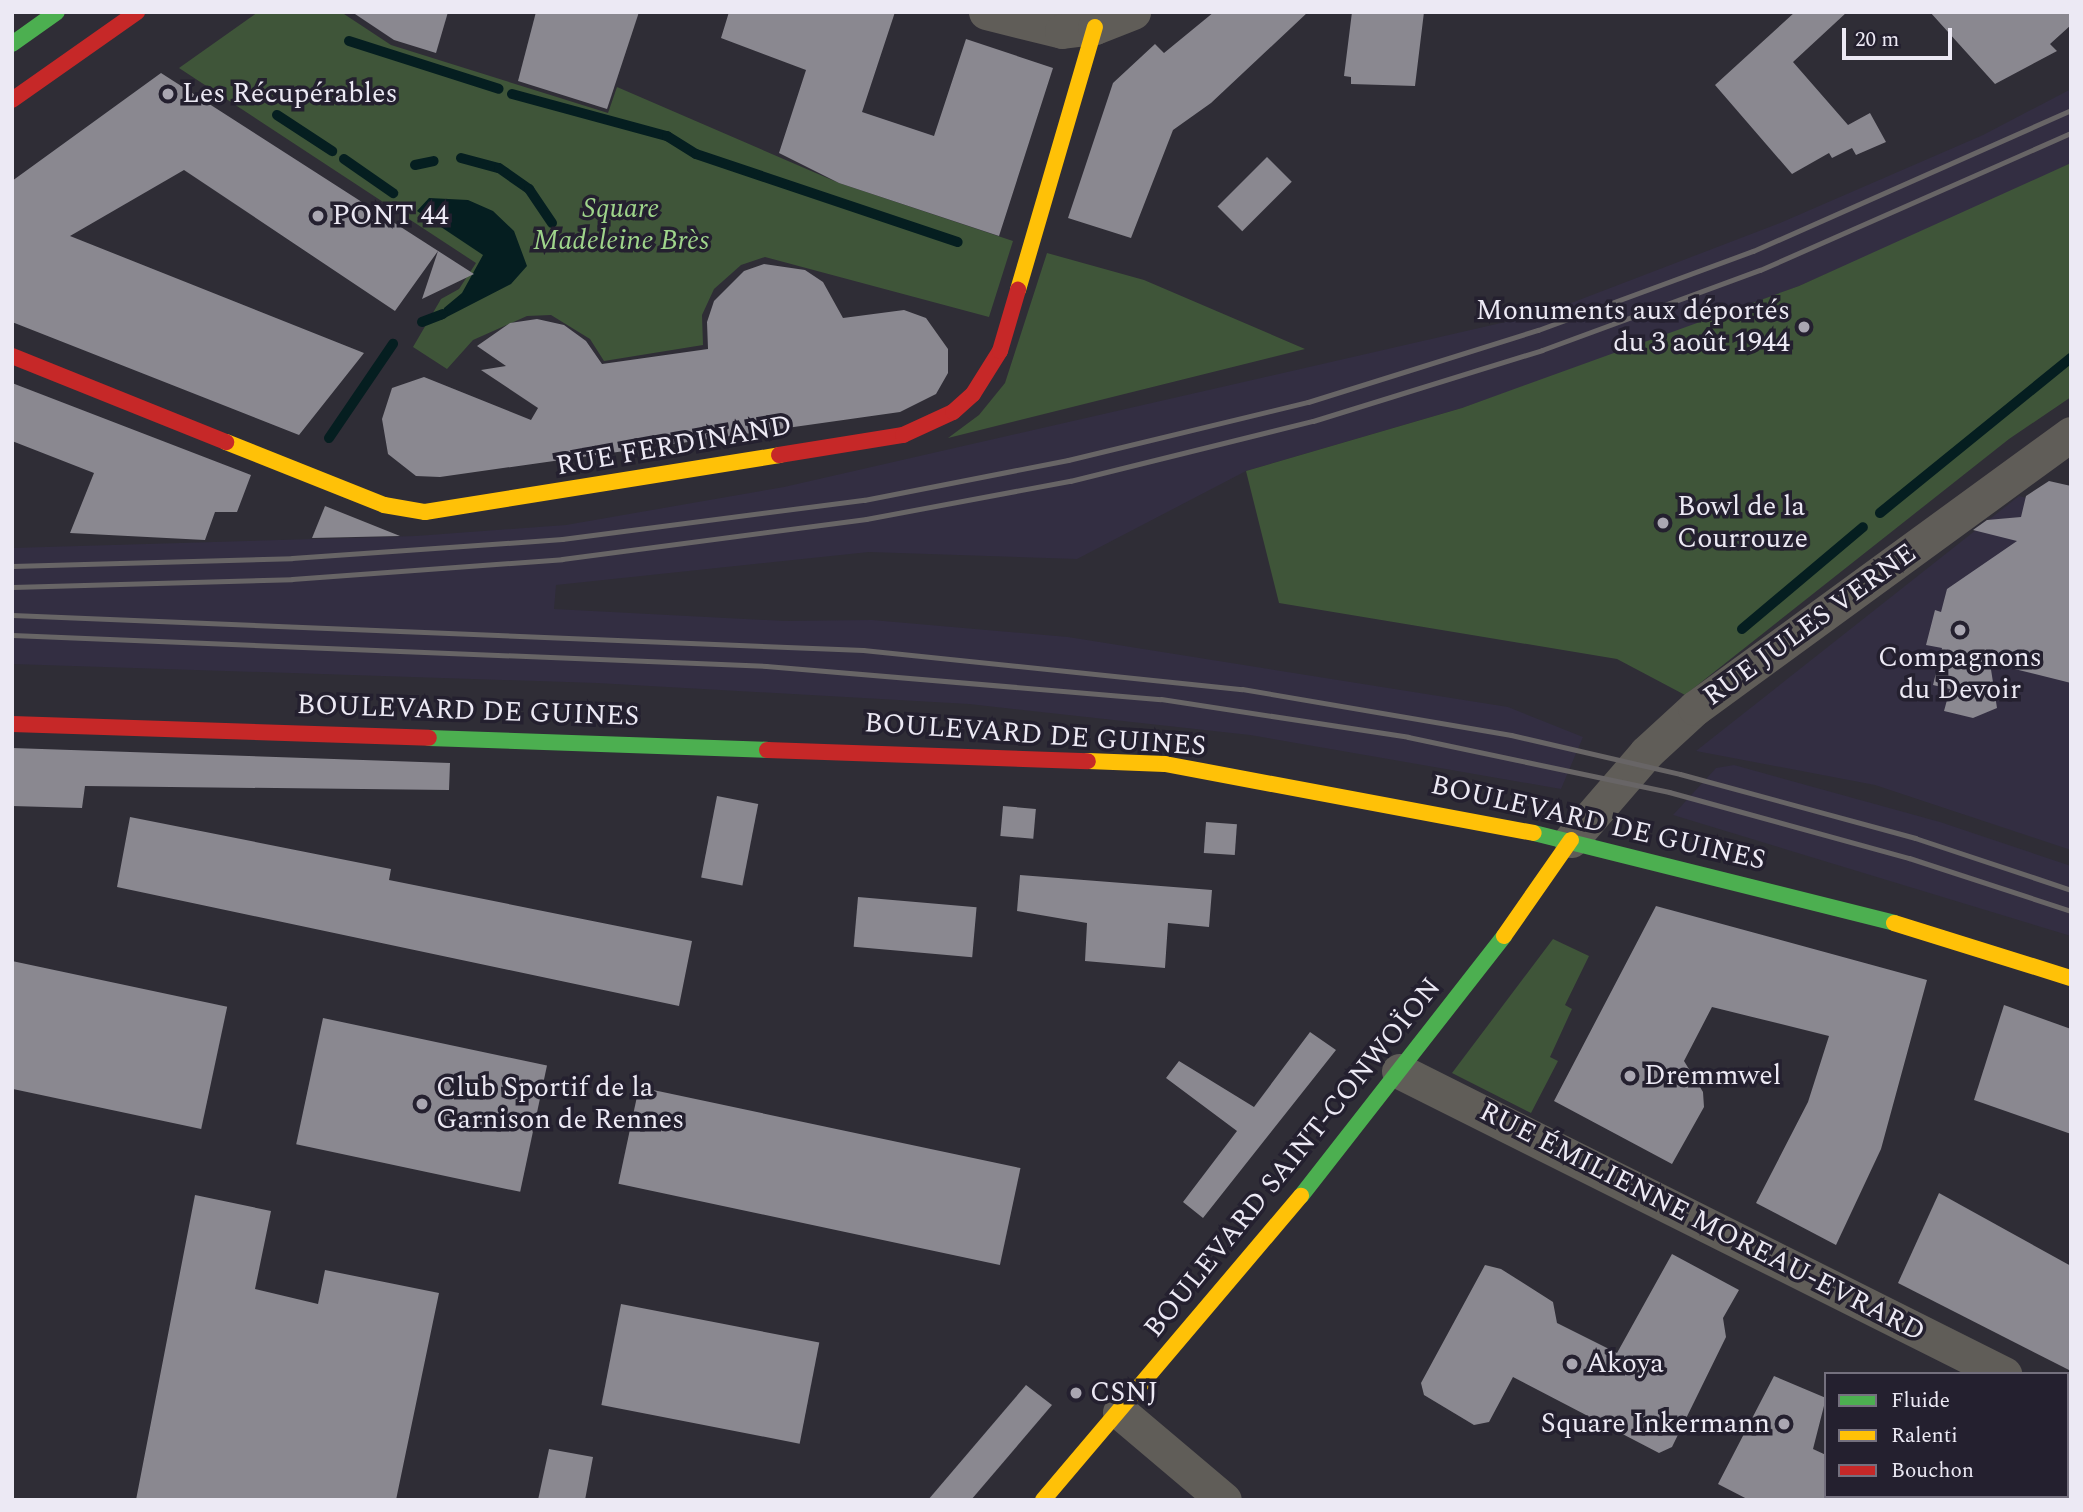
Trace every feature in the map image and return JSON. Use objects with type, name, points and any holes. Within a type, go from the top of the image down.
[{"type":"street","points":[[12,44],[57,12]]},
{"type":"street","points":[[12,100],[137,12]]},
{"type":"street","points":[[986,12],[1062,30],[1095,27],[1133,12]]},
{"type":"street","name":"RUE FERDINAND","points":[[12,356],[384,505],[425,512],[903,435],[953,412],[973,394],[1000,351],[1095,27]]},
{"type":"street","name":"RUE JULES VERNE","points":[[1571,840],[1646,752],[1695,709],[2071,434]]},
{"type":"street","name":"BOULEVARD DE GUINES","points":[[12,724],[1126,761],[1307,788],[1571,840],[1847,908],[2071,978]]},
{"type":"street","name":"BOULEVARD SAINT-CONWOÏON","points":[[1043,1500],[1120,1412],[1399,1071],[1498,945],[1571,840]]},
{"type":"street","name":"RUE ÉMILIENNE MOREAU-EVRARD","points":[[1399,1071],[2000,1372]]},
{"type":"street","points":[[1120,1412],[1223,1500]]},
{"type":"shaded area","points":[[2071,89],[2071,163],[2006,196],[1799,286],[1618,354],[1462,408],[1246,471],[1077,559],[869,552],[556,585],[554,609],[785,621],[872,620],[1068,637],[1508,707],[1583,737],[1561,789],[1250,735],[969,704],[597,683],[12,664],[12,548],[416,536],[566,525],[784,487],[1545,313],[1780,223],[1983,135]]},
{"type":"shaded area","points":[[429,198],[468,200],[493,211],[514,231],[527,266],[511,284],[441,320],[444,308],[462,293],[483,255],[417,211]]},
{"type":"shaded area","name":"Compagnons du Devoir","points":[[2019,496],[2071,510],[2071,850],[1875,785],[1696,751]]},
{"type":"shaded area","points":[[1734,765],[1940,822],[2071,866],[2071,936],[1673,815],[1716,768]]},
{"type":"green space","name":"Square Madeleine Brès","points":[[258,12],[341,12],[391,45],[608,113],[617,87],[839,183],[1013,241],[989,317],[765,257],[741,265],[714,289],[702,315],[703,345],[604,361],[590,339],[551,315],[527,316],[473,340],[447,369],[413,347],[441,299],[459,289],[476,263],[179,68]]},
{"type":"green space","points":[[2071,163],[2071,397],[2009,439],[1685,695],[1617,659],[1279,603],[1246,471],[1462,408],[1799,286]]},
{"type":"green space","points":[[1047,253],[1144,280],[1305,349],[948,438],[979,415],[1005,383]]},
{"type":"green space","points":[[1553,939],[1589,956],[1565,1005],[1572,1009],[1550,1057],[1558,1061],[1531,1113],[1452,1073]]},
{"type":"green space","points":[[2069,1477],[2071,1500],[1954,1500],[2069,1498]]},
{"type":"building","points":[[352,12],[448,12],[436,53],[394,40]]},
{"type":"building","points":[[536,12],[639,12],[607,109],[518,81]]},
{"type":"building","points":[[729,12],[895,12],[862,112],[934,136],[966,39],[1053,68],[999,236],[839,183],[779,153],[806,70],[721,38]]},
{"type":"building","points":[[1214,12],[1308,12],[1211,103],[1173,130],[1131,238],[1068,218],[1113,83],[1155,44],[1164,53]]},
{"type":"building","points":[[1352,12],[1424,12],[1415,86],[1351,84],[1351,77],[1344,76]]},
{"type":"building","points":[[1795,12],[1847,12],[1793,62],[1848,125],[1870,113],[1886,142],[1856,155],[1852,148],[1832,158],[1829,153],[1792,174],[1715,85]]},
{"type":"building","points":[[1930,12],[2071,12],[2071,25],[2050,44],[2057,51],[1995,84]]},
{"type":"building","points":[[161,73],[474,274],[422,299],[438,251],[395,311],[184,170],[70,236],[364,353],[299,435],[12,322],[12,181]]},
{"type":"building","points":[[1267,157],[1292,182],[1242,231],[1218,206]]},
{"type":"building","points":[[764,264],[805,270],[823,282],[843,318],[904,310],[926,318],[948,349],[948,373],[936,394],[900,412],[440,477],[416,476],[388,454],[382,419],[392,388],[424,377],[531,420],[538,408],[481,370],[506,366],[477,346],[510,323],[537,319],[564,325],[586,341],[602,364],[708,349],[707,322],[714,301],[744,271]]},
{"type":"building","points":[[12,383],[251,475],[237,512],[215,512],[205,540],[70,533],[94,473],[12,441]]},
{"type":"building","points":[[2049,481],[2071,486],[2071,683],[1990,663],[1997,708],[1973,718],[1944,711],[1950,689],[1933,685],[1942,648],[1926,645],[1935,610],[1941,612],[1947,589],[2017,541],[1973,530],[1987,520],[2021,517],[2026,496]]},
{"type":"building","points":[[325,506],[400,536],[312,538]]},
{"type":"building","points":[[12,748],[450,763],[449,790],[85,786],[82,808],[12,806]]},
{"type":"building","points":[[717,796],[758,804],[742,885],[701,877]]},
{"type":"building","points":[[1003,806],[1036,809],[1033,839],[1000,836]]},
{"type":"building","points":[[130,817],[391,869],[389,880],[692,941],[679,1006],[117,887]]},
{"type":"building","points":[[1206,822],[1237,824],[1235,855],[1204,853]]},
{"type":"building","points":[[1020,875],[1212,890],[1209,927],[1168,923],[1165,968],[1085,961],[1087,923],[1017,911]]},
{"type":"building","points":[[858,897],[977,907],[972,957],[854,947]]},
{"type":"building","name":"Dremmwel","points":[[1656,906],[1927,980],[1881,1149],[1836,1245],[1756,1203],[1808,1102],[1829,1036],[1712,1007],[1684,1061],[1703,1092],[1704,1107],[1672,1164],[1554,1101]]},
{"type":"building","points":[[12,961],[227,1007],[201,1129],[12,1089]]},
{"type":"building","points":[[2004,1005],[2071,1029],[2071,1134],[1974,1100]]},
{"type":"building","name":"Club Sportif de la Garnison de Rennes","points":[[323,1018],[547,1066],[520,1192],[296,1144]]},
{"type":"building","points":[[1310,1032],[1336,1050],[1203,1218],[1183,1202],[1237,1131],[1166,1078],[1179,1061],[1254,1107]]},
{"type":"building","points":[[639,1087],[1020,1168],[1000,1265],[618,1184]]},
{"type":"building","points":[[1939,1193],[2071,1266],[2071,1371],[1898,1283]]},
{"type":"building","points":[[195,1195],[271,1211],[255,1289],[318,1304],[325,1270],[439,1293],[396,1500],[136,1500]]},
{"type":"building","name":"Akoya","points":[[1672,1254],[1739,1290],[1723,1318],[1726,1337],[1672,1447],[1659,1453],[1513,1377],[1489,1422],[1474,1425],[1424,1395],[1421,1383],[1485,1265],[1501,1269],[1553,1302],[1557,1323],[1617,1353]]},
{"type":"building","points":[[621,1304],[819,1343],[800,1444],[601,1405]]},
{"type":"building","name":"Square Inkermann","points":[[1774,1376],[1824,1397],[1813,1449],[1824,1454],[1826,1500],[1749,1500],[1718,1484]]},
{"type":"building","points":[[1026,1385],[1052,1405],[971,1500],[928,1500]]},
{"type":"building","points":[[549,1449],[593,1457],[585,1500],[538,1500]]},
{"type":"waterway","points":[[349,41],[499,89]]},
{"type":"waterway","points":[[512,94],[667,136],[696,154],[958,242]]},
{"type":"waterway","points":[[277,115],[332,151]]},
{"type":"waterway","points":[[461,158],[499,168],[529,189],[552,223]]},
{"type":"waterway","points":[[344,159],[393,193]]},
{"type":"waterway","points":[[415,165],[434,161]]},
{"type":"waterway","points":[[422,322],[443,314]]},
{"type":"waterway","points":[[329,438],[393,344]]},
{"type":"waterway","points":[[1880,513],[2071,358]]},
{"type":"waterway","points":[[1742,629],[1863,527]]},
{"type":"railway","points":[[12,566],[292,558],[562,539],[864,500],[1068,460],[1308,402],[1538,330],[1753,251],[2071,110]]},
{"type":"railway","points":[[12,587],[292,579],[562,559],[866,519],[1070,481],[1313,421],[1542,350],[1760,270],[2071,133]]},
{"type":"railway","points":[[12,615],[863,650],[1242,689],[1511,735],[1680,774],[1915,838],[2071,890]]},
{"type":"railway","points":[[12,635],[766,666],[1161,699],[1408,737],[1669,792],[1909,858],[2071,911]]},
{"type":"traffic: fast","points":[[12,44],[57,12]]},
{"type":"traffic: fast","points":[[429,738],[767,750]]},
{"type":"traffic: fast","points":[[1534,833],[1894,923]]},
{"type":"traffic: fast","points":[[1301,1196],[1504,936]]},
{"type":"traffic: slow","points":[[1018,290],[1095,27]]},
{"type":"traffic: slow","points":[[226,442],[384,505],[425,512],[779,455]]},
{"type":"traffic: slow","points":[[1088,761],[1165,764],[1534,833]]},
{"type":"traffic: slow","points":[[1504,936],[1571,840]]},
{"type":"traffic: slow","points":[[1894,923],[2071,978]]},
{"type":"traffic: slow","points":[[1043,1500],[1301,1196]]},
{"type":"traffic: jam","points":[[12,100],[137,12]]},
{"type":"traffic: jam","points":[[779,455],[903,435],[953,412],[973,394],[1000,351],[1018,290]]},
{"type":"traffic: jam","points":[[12,356],[226,442]]},
{"type":"traffic: jam","points":[[12,724],[429,738]]},
{"type":"traffic: jam","points":[[767,750],[1088,761]]},
{"type":"place","name":"Les Récupérables","points":[[168,94]]},
{"type":"place","name":"PONT 44","points":[[318,216]]},
{"type":"place","name":"Monuments aux déportés du 3 août 1944","points":[[1804,327]]},
{"type":"place","name":"Bowl de la Courrouze","points":[[1663,523]]},
{"type":"place","name":"Compagnons du Devoir","points":[[1960,630]]},
{"type":"place","name":"Dremmwel","points":[[1630,1076]]},
{"type":"place","name":"Club Sportif de la Garnison de Rennes","points":[[422,1104]]},
{"type":"place","name":"Akoya","points":[[1572,1364]]},
{"type":"place","name":"CSNJ","points":[[1076,1393]]},
{"type":"place","name":"Square Inkermann","points":[[1784,1424]]}]
